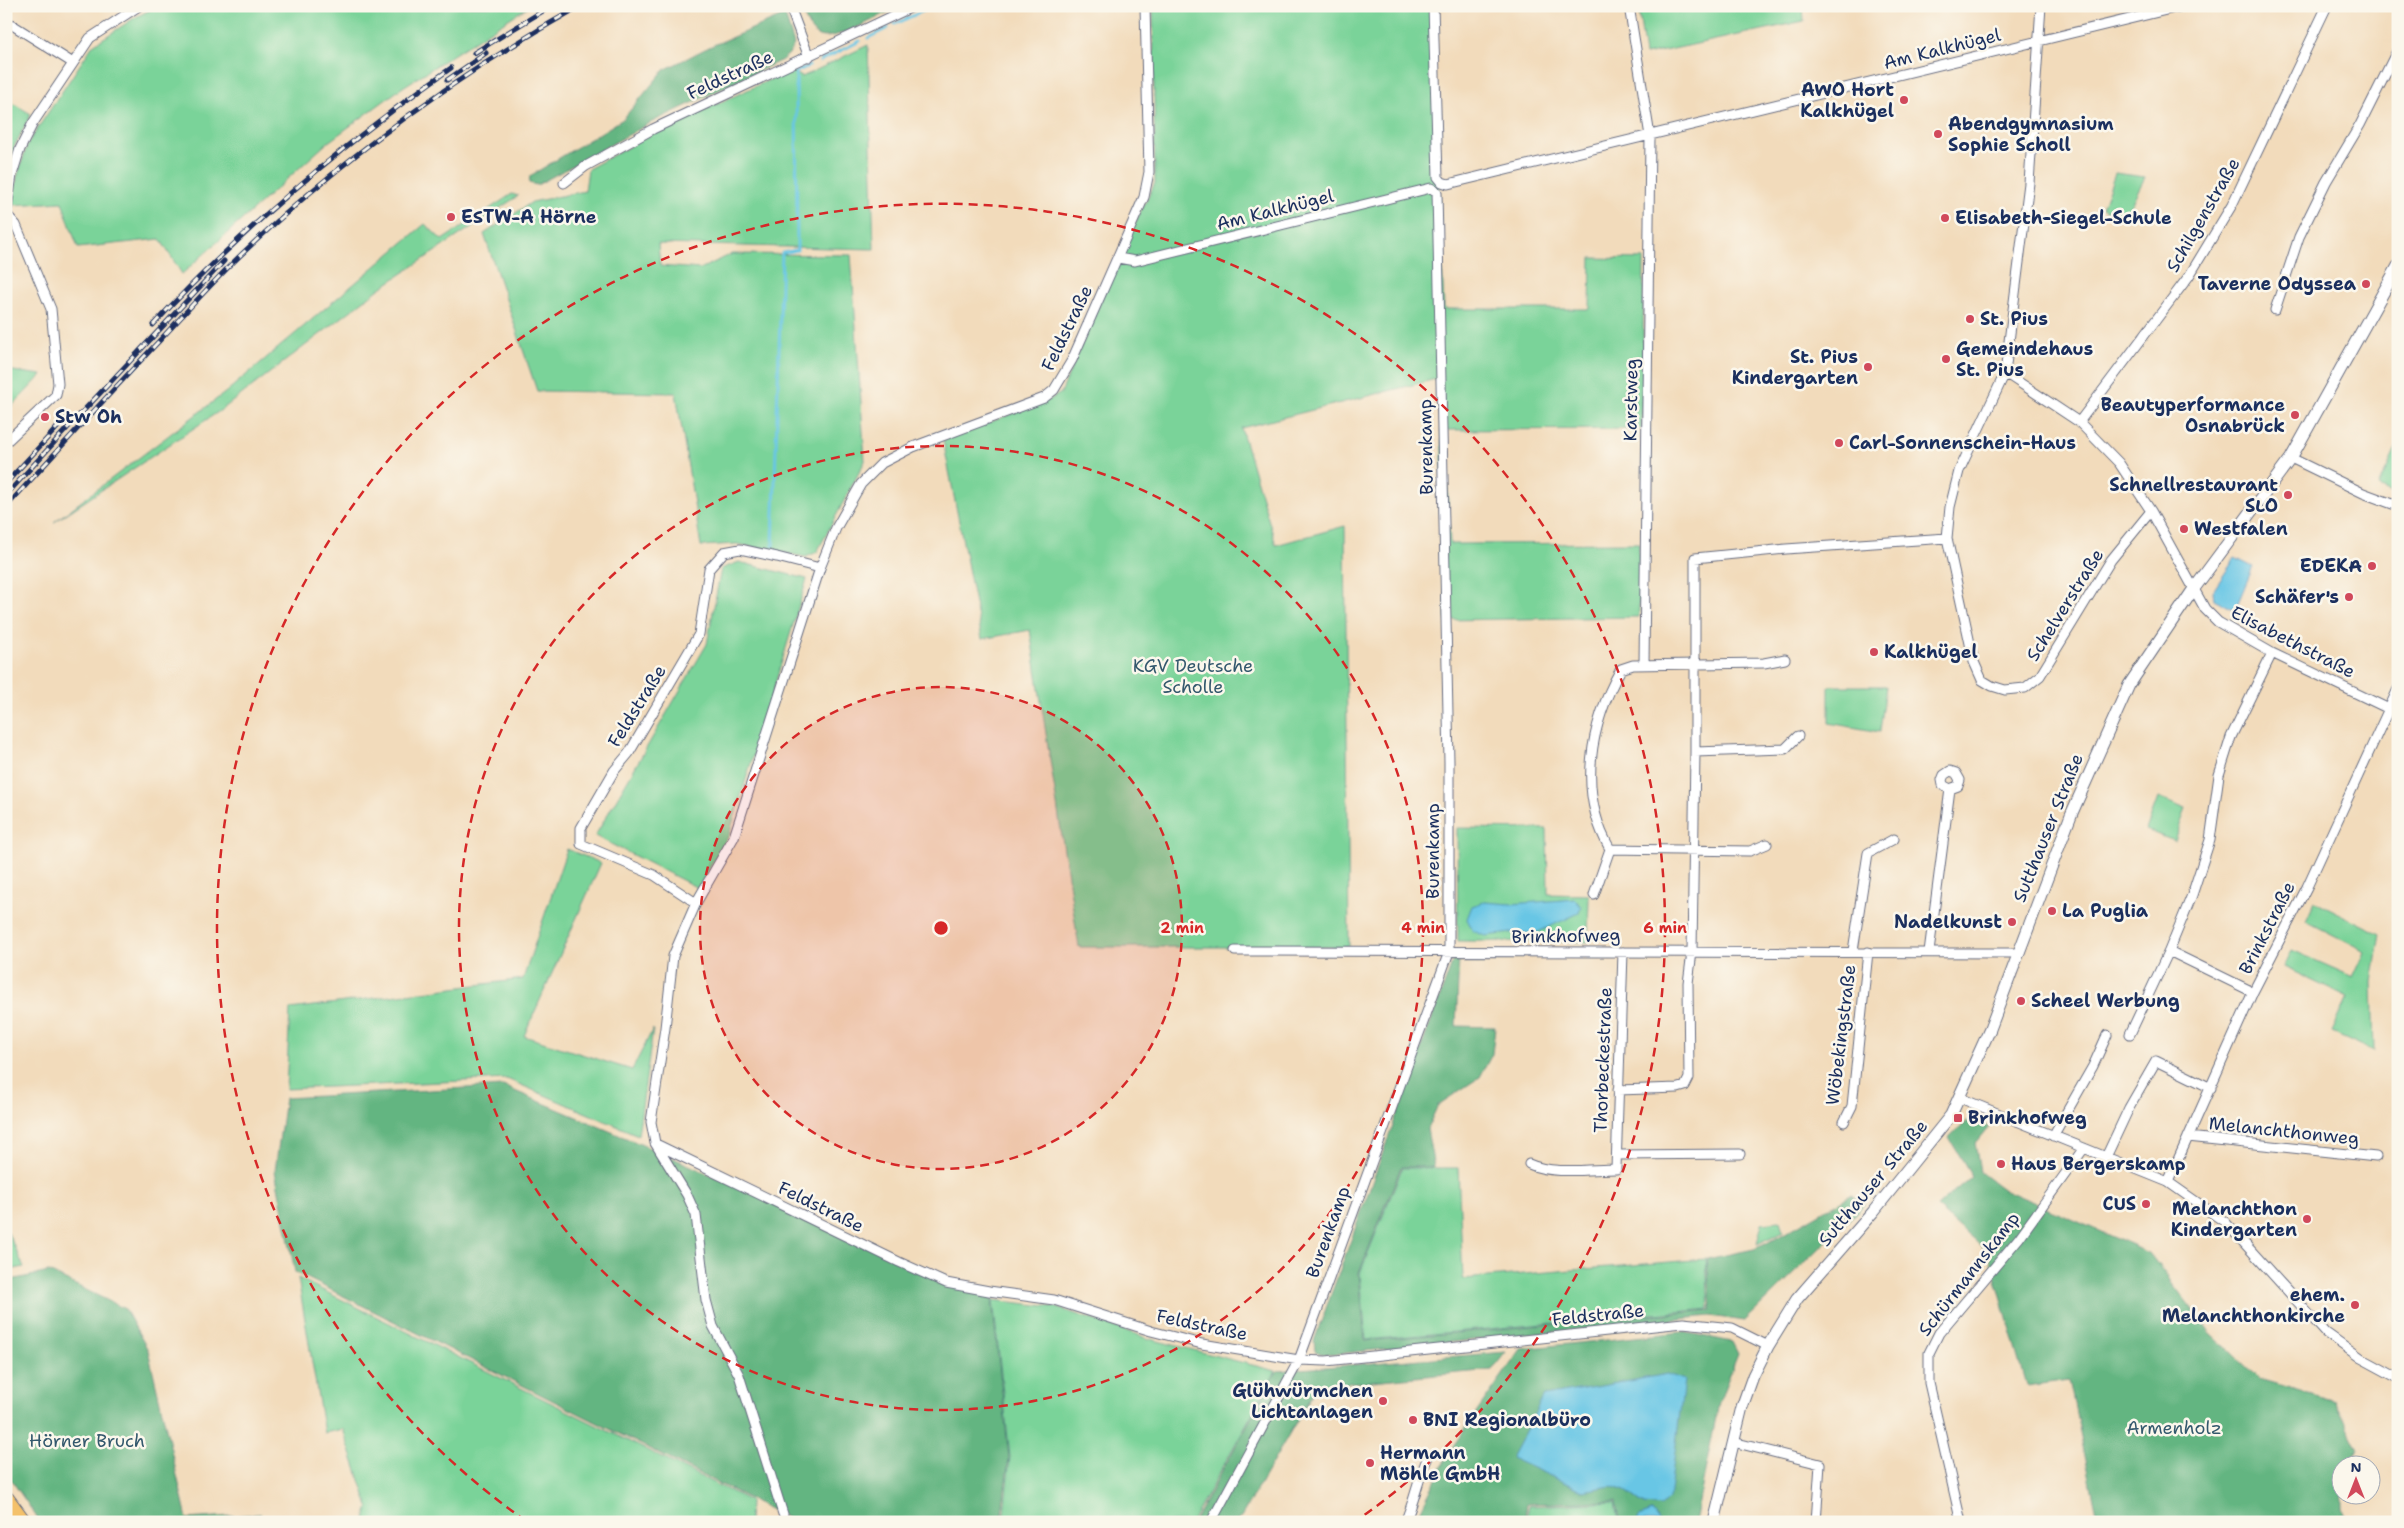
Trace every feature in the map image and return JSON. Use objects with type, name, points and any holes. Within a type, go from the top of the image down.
[{"type":"highway","points":[[6,1499],[23,1522]]},
{"type":"street","points":[[6,442],[56,395],[58,384],[50,309],[16,225],[6,215],[12,175],[20,149],[33,123],[90,38],[139,6]]},
{"type":"street","name":"Feldstraße","points":[[564,183],[586,166],[653,129],[914,6]]},
{"type":"street","name":"Feldstraße","points":[[783,1514],[739,1375],[713,1326],[706,1300],[696,1216],[688,1194],[655,1143],[651,1122],[665,1028],[673,956],[696,903],[734,836],[820,568],[836,528],[861,484],[882,463],[913,447],[1044,398],[1054,390],[1072,360],[1144,197],[1148,172],[1145,6]]},
{"type":"street","name":"Am Kalkhügel","points":[[1433,6],[1438,177],[1442,182],[1448,184],[2180,7]]},
{"type":"street","points":[[1629,6],[1650,136]]},
{"type":"street","points":[[1618,1090],[1685,1086],[1689,1078],[1688,983],[1692,952],[1694,851],[1695,558],[1947,538],[1950,508],[1959,471],[2005,373],[2029,183],[2041,6]]},
{"type":"street","name":"Schilgenstraße","points":[[2079,422],[2189,276],[2232,205],[2327,6]]},
{"type":"street","points":[[792,12],[809,56]]},
{"type":"street","points":[[6,21],[73,63]]},
{"type":"street","points":[[2275,310],[2299,236],[2326,182],[2360,125],[2398,49]]},
{"type":"street","name":"Karstweg","points":[[1644,665],[1650,136]]},
{"type":"street","name":"Am Kalkhügel","points":[[1118,258],[1135,261],[1431,188],[1437,192]]},
{"type":"street","name":"Burenkamp","points":[[1211,1522],[1299,1360],[1449,952],[1448,753],[1437,192]]},
{"type":"street","name":"Sutthauser Straße","points":[[1714,1522],[1733,1442],[1753,1376],[1768,1346],[1797,1299],[1935,1136],[1960,1098],[1990,1029],[2070,815],[2129,685],[2193,590],[2291,458],[2398,266]]},
{"type":"street","name":"Elisabethstraße","points":[[2005,373],[2079,422],[2119,464],[2151,511],[2193,590],[2205,609],[2218,622],[2272,652],[2389,708]]},
{"type":"street","points":[[2291,458],[2363,492],[2398,506]]},
{"type":"street","name":"Schelverstraße","points":[[1947,538],[1974,662],[1982,680],[1992,686],[2005,690],[2025,688],[2040,676],[2111,560],[2151,511]]},
{"type":"street","name":"Feldstraße","points":[[696,903],[654,876],[581,844],[581,828],[614,771],[629,753],[699,634],[709,569],[724,552],[740,549],[820,568]]},
{"type":"street","points":[[2130,1034],[2169,951],[2192,895],[2210,840],[2219,775],[2231,737],[2272,652]]},
{"type":"street","points":[[1610,849],[1599,831],[1591,802],[1589,786],[1591,754],[1599,721],[1613,683],[1621,670],[1633,665],[1764,663],[1784,659]]},
{"type":"street","name":"Brinkstraße","points":[[2168,1182],[2253,992],[2307,886],[2398,689]]},
{"type":"street","points":[[1695,752],[1785,749],[1798,736]]},
{"type":"street","points":[[1929,952],[1950,789]]},
{"type":"street","points":[[1853,951],[1868,854],[1894,838]]},
{"type":"street","points":[[1610,849],[1750,851],[1767,844]]},
{"type":"street","points":[[1594,895],[1610,849]]},
{"type":"street","name":"Brinkhofweg","points":[[1235,951],[1853,951],[2017,953]]},
{"type":"street","points":[[2169,951],[2253,992]]},
{"type":"street","name":"Thorbeckestraße","points":[[1529,1164],[1537,1168],[1554,1170],[1616,1169],[1623,952]]},
{"type":"street","name":"Wöbekingstraße","points":[[1844,1122],[1852,1106],[1868,952]]},
{"type":"street","points":[[2053,1136],[2093,1066],[2107,1036]]},
{"type":"street","points":[[2106,1158],[2129,1108],[2156,1061],[2211,1088]]},
{"type":"street","points":[[1960,1098],[2168,1182],[2225,1222],[2326,1333],[2361,1358],[2398,1378]]},
{"type":"street","name":"Melanchthonweg","points":[[2188,1138],[2376,1157]]},
{"type":"street","name":"Feldstraße","points":[[658,1145],[946,1283],[989,1292],[1054,1300],[1151,1331],[1202,1344],[1299,1360],[1326,1361],[1683,1323],[1732,1328],[1768,1346]]},
{"type":"street","name":"Schürmannskamp","points":[[1961,1522],[1929,1383],[1929,1353],[1939,1333],[2019,1238],[2084,1148]]},
{"type":"street","points":[[1616,1155],[1740,1154]]},
{"type":"street","points":[[1733,1442],[1820,1464],[1816,1522]]},
{"type":"street","points":[[1405,1522],[1414,1503],[1418,1480],[1428,1457]]},
{"type":"green space","points":[[158,6],[529,6],[403,87],[327,143],[182,274],[160,239],[78,248],[62,202],[13,205],[17,177],[28,143],[93,45],[136,17]]},
{"type":"green space","points":[[806,6],[900,6],[845,32],[824,37],[817,35],[809,26],[801,8]]},
{"type":"green space","name":"KGV Deutsche Scholle","points":[[1153,6],[1431,6],[1444,309],[1590,309],[1591,258],[1644,259],[1642,429],[1445,430],[1450,544],[1639,543],[1639,617],[1446,620],[1440,378],[1241,428],[1276,545],[1345,526],[1349,947],[1079,947],[1030,630],[982,639],[943,440],[1051,399],[1061,393],[1125,243],[1155,183]]},
{"type":"green space","points":[[1638,6],[1803,6],[1804,21],[1645,55]]},
{"type":"green space","points":[[785,15],[794,44],[790,53],[782,60],[652,122],[537,185],[529,183],[530,176],[623,119],[664,70],[709,47]]},
{"type":"green space","points":[[868,45],[874,249],[658,244],[660,266],[700,269],[732,254],[851,255],[865,461],[817,552],[806,557],[737,544],[701,546],[676,393],[537,391],[484,234],[532,202],[585,191],[588,169],[656,132],[791,70],[802,77]]},
{"type":"green space","points":[[6,99],[31,114],[14,147],[6,174]]},
{"type":"green space","points":[[2115,173],[2145,177],[2124,218],[2102,208]]},
{"type":"green space","points":[[512,194],[518,196],[379,289],[224,408],[54,522],[226,392],[425,224],[442,240]]},
{"type":"green space","points":[[6,370],[42,375],[6,412]]},
{"type":"green space","points":[[2398,445],[2398,496],[2378,487]]},
{"type":"green space","points":[[739,562],[807,579],[729,835],[698,888],[595,836],[707,644],[721,569]]},
{"type":"green space","points":[[1829,686],[1886,686],[1880,732],[1829,723]]},
{"type":"green space","points":[[2158,798],[2186,809],[2174,841],[2146,830]]},
{"type":"green space","points":[[1457,828],[1547,829],[1548,894],[1589,895],[1588,942],[1458,941]]},
{"type":"green space","points":[[567,849],[601,863],[524,1036],[632,1070],[653,1029],[638,1135],[507,1079],[286,1089],[290,1009],[523,979]]},
{"type":"green space","points":[[2315,901],[2380,934],[2372,982],[2374,1051],[2332,1032],[2348,998],[2284,967],[2292,950],[2353,977],[2365,951],[2306,921]]},
{"type":"green space","points":[[1454,958],[1459,958],[1456,1026],[1495,1027],[1492,1054],[1480,1077],[1438,1105],[1427,1129],[1434,1167],[1401,1167],[1359,1273],[1365,1341],[1711,1310],[1707,1259],[1754,1249],[1768,1243],[1851,1195],[1865,1204],[1745,1321],[1710,1316],[1325,1355],[1315,1351],[1314,1341]]},
{"type":"green space","points":[[503,1086],[671,1157],[938,1277],[991,1290],[1009,1457],[1001,1522],[796,1522],[295,1272],[275,1171],[285,1098]]},
{"type":"green space","name":"Armenholz","points":[[1972,1117],[1989,1126],[1975,1143],[1980,1172],[2001,1188],[2149,1253],[2210,1332],[2259,1379],[2335,1401],[2359,1449],[2354,1456],[2332,1456],[2332,1506],[2343,1506],[2348,1522],[2099,1522],[2069,1380],[2027,1386],[1988,1252],[1936,1207],[1972,1176],[1949,1138]]},
{"type":"green space","points":[[1402,1168],[1458,1168],[1463,1279],[1706,1259],[1709,1309],[1366,1340],[1360,1273]]},
{"type":"green space","points":[[1780,1221],[1783,1232],[1757,1244],[1762,1223]]},
{"type":"green space","points":[[6,1229],[24,1267],[6,1271]]},
{"type":"green space","name":"Hörner Bruch","points":[[49,1272],[125,1309],[148,1350],[187,1519],[260,1514],[265,1522],[40,1522],[6,1472],[6,1281]]},
{"type":"green space","points":[[298,1278],[750,1501],[749,1522],[364,1522],[369,1507],[343,1429],[324,1433]]},
{"type":"green space","points":[[993,1300],[1055,1307],[1150,1339],[1276,1371],[1192,1522],[1003,1522],[1010,1457]]},
{"type":"green space","points":[[1683,1332],[1732,1342],[1738,1354],[1719,1402],[1695,1522],[1659,1522],[1652,1512],[1639,1517],[1637,1522],[1619,1522],[1616,1501],[1527,1504],[1524,1522],[1449,1522],[1442,1518],[1440,1522],[1415,1522],[1451,1449],[1521,1349]],"holes":[[[1611,1486],[1669,1499],[1644,1505],[1625,1491]]]},
{"type":"green space","points":[[1506,1352],[1492,1370],[1317,1386],[1238,1522],[1194,1522],[1277,1371]]},
{"type":"green space","points":[[1615,1502],[1618,1522],[1525,1522],[1529,1506]]},
{"type":"water","points":[[2235,558],[2253,567],[2235,610],[2214,599],[2213,591]]},
{"type":"water","points":[[1575,899],[1581,907],[1579,913],[1536,933],[1485,936],[1473,931],[1467,919],[1472,906],[1484,902],[1511,904]]},
{"type":"water","points":[[1668,1374],[1684,1380],[1669,1499],[1661,1507],[1644,1505],[1625,1491],[1611,1486],[1583,1491],[1511,1458],[1544,1396]]},
{"type":"water","points":[[1652,1512],[1659,1522],[1637,1522],[1639,1517]]},
{"type":"waterway","points":[[895,24],[934,6]]},
{"type":"waterway","points":[[868,38],[888,28]]},
{"type":"waterway","points":[[820,61],[860,41]]},
{"type":"waterway","points":[[773,546],[782,253],[797,250],[796,72],[809,66]]},
{"type":"railway","points":[[474,53],[551,6]]},
{"type":"railway","points":[[6,507],[212,284],[283,216],[363,150],[447,88],[580,6]]},
{"type":"railway","points":[[447,80],[486,53]]},
{"type":"railway","points":[[153,325],[223,254],[295,189],[371,127],[451,68]]},
{"type":"railway","points":[[6,495],[224,261]]},
{"type":"railway","points":[[6,483],[66,418]]},
{"type":"place","name":"AWO Hort Kalkhügel","points":[[1904,100]]},
{"type":"place","name":"Abendgymnasium Sophie Scholl","points":[[1938,134]]},
{"type":"place","name":"ESTW-A Hörne","points":[[451,217]]},
{"type":"place","name":"Elisabeth-Siegel-Schule","points":[[1945,218]]},
{"type":"place","name":"Taverne Odyssea","points":[[2366,284]]},
{"type":"place","name":"St. Pius","points":[[1970,319]]},
{"type":"place","name":"Gemeindehaus St. Pius","points":[[1946,359]]},
{"type":"place","name":"St. Pius Kindergarten","points":[[1868,367]]},
{"type":"place","name":"Beautyperformance Osnabrück","points":[[2295,415]]},
{"type":"place","name":"Stw Oh","points":[[45,417]]},
{"type":"place","name":"Carl-Sonnenschein-Haus","points":[[1839,443]]},
{"type":"place","name":"Schnellrestaurant SLO","points":[[2288,495]]},
{"type":"place","name":"Westfalen","points":[[2184,529]]},
{"type":"place","name":"EDEKA","points":[[2372,566]]},
{"type":"place","name":"Schäfer's","points":[[2349,597]]},
{"type":"place","name":"Kalkhügel","points":[[1874,652]]},
{"type":"place","name":"La Puglia","points":[[2052,911]]},
{"type":"place","name":"Nadelkunst","points":[[2012,922]]},
{"type":"place","name":"Scheel Werbung","points":[[2021,1001]]},
{"type":"place","name":"Brinkhofweg","points":[[1958,1118]]},
{"type":"place","name":"Haus Bergerskamp","points":[[2001,1164]]},
{"type":"place","name":"CUS","points":[[2146,1204]]},
{"type":"place","name":"Melanchthon Kindergarten","points":[[2307,1219]]},
{"type":"place","name":"ehem. Melanchthonkirche","points":[[2355,1305]]},
{"type":"place","name":"Glühwürmchen Lichtanlagen","points":[[1383,1401]]},
{"type":"place","name":"BNI Regionalbüro","points":[[1413,1420]]},
{"type":"place","name":"Hermann Möhle GmbH","points":[[1370,1463]]}]
